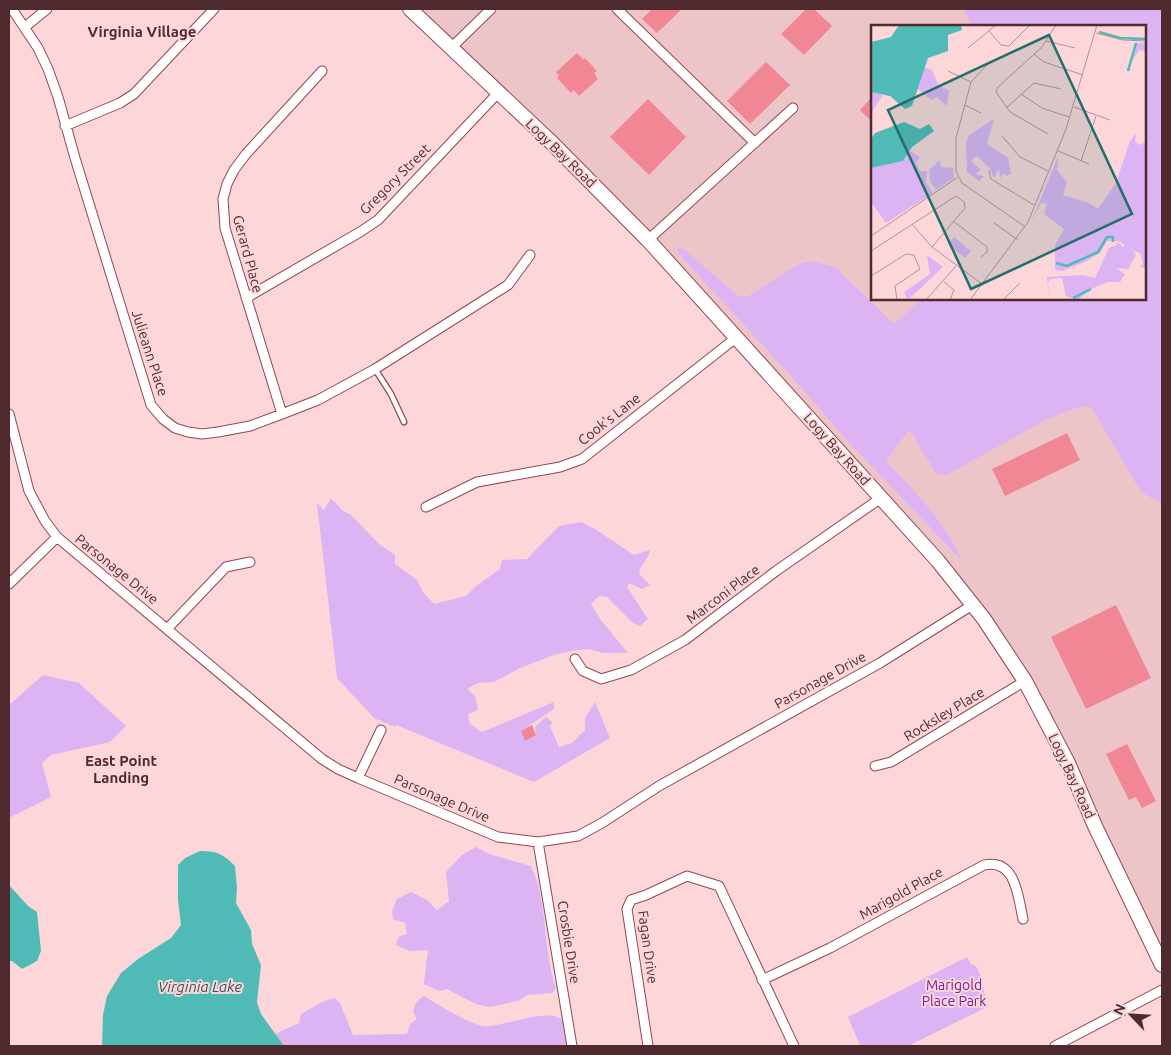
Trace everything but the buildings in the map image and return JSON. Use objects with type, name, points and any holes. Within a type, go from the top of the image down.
[{"type":"main road","name":"Logy Bay Road","points":[[410,9],[550,141],[648,240],[974,604],[1025,681],[1068,764],[1095,826],[1162,965]]},
{"type":"street","name":"Julieann Place","points":[[12,9],[25,27],[48,69],[151,405],[162,419],[175,428],[202,434],[250,426],[318,400],[375,369],[508,285],[530,255]]},
{"type":"street","points":[[25,27],[47,9]]},
{"type":"street","points":[[66,126],[120,103],[134,94],[214,9]]},
{"type":"street","points":[[452,47],[491,9]]},
{"type":"street","points":[[617,9],[756,143]]},
{"type":"street","name":"Gerard Place","points":[[282,414],[225,228],[223,198],[234,170],[246,154],[322,71]]},
{"type":"street","name":"Gregory Street","points":[[246,298],[378,220],[498,93]]},
{"type":"street","points":[[648,240],[793,108]]},
{"type":"street","name":"Cook's Lane","points":[[426,507],[477,482],[560,467],[582,458],[736,337]]},
{"type":"street","name":"Parsonage Drive","points":[[9,414],[29,491],[45,521],[57,538],[168,628],[283,728],[322,759],[358,778],[498,837],[538,842],[555,841],[578,836],[602,823],[659,786],[880,663],[974,604]]},
{"type":"street","name":"Marconi Place","points":[[575,659],[583,671],[601,679],[631,670],[685,640],[776,571],[881,498]]},
{"type":"street","points":[[9,584],[57,538]]},
{"type":"street","points":[[168,628],[226,567],[250,562]]},
{"type":"street","name":"Rocksley Place","points":[[875,766],[890,762],[1025,681]]},
{"type":"street","points":[[358,778],[381,730]]},
{"type":"street","name":"Crosbie Drive","points":[[538,842],[572,1046]]},
{"type":"street","name":"Marigold Place","points":[[762,980],[830,948],[984,864],[990,863],[1002,866],[1011,874],[1023,919]]},
{"type":"street","name":"Fagan Drive","points":[[648,1046],[627,909],[631,900],[687,876],[719,886],[794,1046]]},
{"type":"street","points":[[1055,1046],[1162,990]]},
{"type":"lane","points":[[375,369],[391,394],[404,422]]},
{"type":"shaded area","points":[[410,9],[1162,9],[1162,965],[1095,826],[984,619],[737,337]]},
{"type":"green space","points":[[964,9],[1162,9],[1162,504],[1143,493],[1138,487],[1092,408],[1082,406],[1047,419],[947,475],[936,474],[909,430],[886,461],[939,520],[962,561],[844,437],[792,377],[679,254],[677,249],[679,247],[685,250],[737,295],[747,297],[799,264],[811,261],[835,267],[894,324],[921,300],[1146,300],[1146,25],[972,25]]},
{"type":"green space","points":[[331,498],[342,510],[351,515],[379,544],[395,555],[395,564],[417,580],[423,592],[434,604],[466,596],[476,586],[500,569],[502,560],[527,559],[559,526],[581,522],[634,555],[650,550],[639,574],[650,585],[642,589],[629,583],[627,587],[648,619],[640,626],[633,623],[607,597],[599,596],[591,604],[600,619],[628,653],[603,653],[588,649],[570,651],[520,668],[494,682],[478,683],[467,689],[475,696],[478,710],[468,714],[470,724],[482,732],[554,702],[554,709],[521,731],[526,740],[536,735],[535,727],[546,717],[552,722],[550,727],[559,747],[572,743],[585,730],[585,718],[595,702],[610,738],[534,782],[396,725],[395,727],[374,718],[337,678],[317,503],[324,510]]},
{"type":"green space","points":[[43,675],[79,683],[126,726],[110,742],[51,755],[42,763],[51,797],[9,818],[9,705]]},
{"type":"green space","points":[[476,847],[489,854],[531,866],[541,896],[549,958],[556,988],[552,993],[527,995],[518,1001],[489,1007],[476,1004],[447,989],[439,991],[424,984],[428,950],[410,951],[396,945],[398,937],[407,934],[405,923],[393,919],[392,911],[397,899],[411,892],[427,900],[437,910],[449,901],[446,872],[462,855]]},
{"type":"green space","name":"Marigold Place Park","points":[[967,957],[971,964],[976,966],[981,976],[987,1007],[908,1046],[860,1046],[848,1017]]},
{"type":"green space","points":[[424,996],[461,1018],[483,1026],[546,1015],[556,1016],[564,1023],[567,1046],[284,1046],[275,1034],[299,1023],[301,1014],[322,1002],[335,998],[340,1003],[353,1035],[407,1034],[410,1024],[417,1019],[413,1012],[416,1004]]},
{"type":"water","name":"Virginia Lake","points":[[200,851],[219,854],[235,866],[236,903],[251,930],[252,944],[261,965],[257,1002],[261,1014],[284,1046],[102,1046],[103,1015],[107,996],[121,973],[138,959],[171,938],[181,925],[178,900],[178,865],[185,858]]},
{"type":"water","points":[[9,885],[28,906],[37,912],[41,951],[37,961],[22,969],[12,961],[9,961]]},
{"type":"district","name":"Virginia Village","points":[[142,32]]},
{"type":"district","name":"East Point Landing","points":[[121,770]]}]
